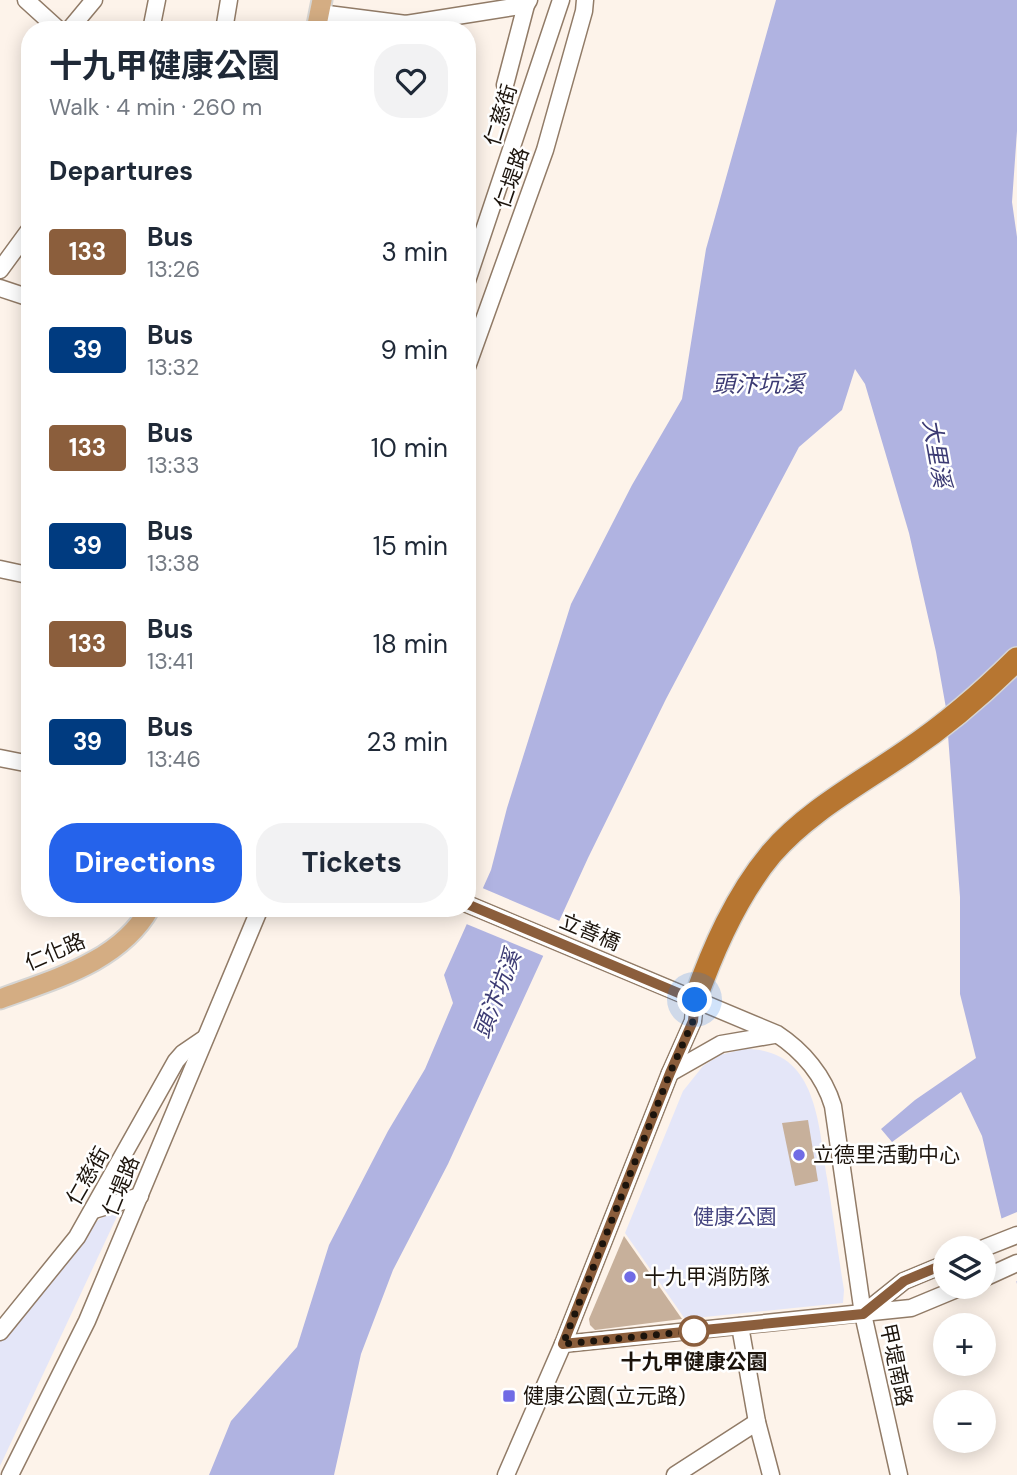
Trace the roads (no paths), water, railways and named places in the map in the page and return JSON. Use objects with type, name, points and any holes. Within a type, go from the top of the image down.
[{"type":"highway","points":[[695,1000],[718,942],[739,900],[775,849],[812,816],[939,729],[1017,659]]},
{"type":"main road","name":"仁化路","points":[[0,999],[78,969],[111,952],[133,931],[143,917]]},
{"type":"street","points":[[26,0],[49,21]]},
{"type":"street","points":[[76,21],[94,0]]},
{"type":"street","points":[[153,21],[157,0]]},
{"type":"street","points":[[226,21],[229,0]]},
{"type":"street","name":"仁慈街","points":[[476,254],[561,0]]},
{"type":"street","name":"仁堤路","points":[[476,342],[545,150],[585,0]]},
{"type":"street","points":[[423,21],[528,2],[505,85]]},
{"type":"street","points":[[319,14],[380,21]]},
{"type":"street","points":[[0,270],[21,241]]},
{"type":"street","points":[[0,288],[21,295]]},
{"type":"street","points":[[0,569],[21,574]]},
{"type":"street","points":[[0,758],[21,762]]},
{"type":"street","name":"立善橋","points":[[476,908],[695,1000]]},
{"type":"street","name":"仁堤路","points":[[10,1475],[87,1321],[256,917]]},
{"type":"street","points":[[506,1475],[563,1344],[693,1021],[695,1000]]},
{"type":"street","name":"甲堤南路","points":[[695,1000],[778,1034],[792,1044],[824,1082],[831,1101],[863,1314],[898,1475]]},
{"type":"street","points":[[670,1073],[722,1044],[778,1034]]},
{"type":"street","name":"仁慈街","points":[[0,1332],[77,1237],[176,1061],[205,1038]]},
{"type":"street","points":[[94,1210],[140,1196]]},
{"type":"street","points":[[996,1243],[1017,1235]]},
{"type":"street","points":[[996,1273],[1017,1263]]},
{"type":"street","points":[[563,1344],[863,1314],[885,1304],[904,1281],[933,1269]]},
{"type":"street","points":[[885,1304],[911,1308],[933,1299]]},
{"type":"street","points":[[740,1326],[757,1422],[771,1475]]},
{"type":"street","points":[[675,1475],[757,1422]]},
{"type":"water","points":[[776,0],[1017,0],[1017,131],[1012,202],[1017,237],[1017,1284],[982,1136],[961,1092],[892,1142],[881,1129],[915,1100],[976,1058],[960,994],[960,897],[946,708],[909,533],[865,384],[855,369],[842,410],[799,447],[666,699],[588,858],[448,1164],[393,1270],[361,1354],[334,1475],[209,1475],[231,1421],[297,1347],[329,1245],[388,1131],[425,1069],[453,1003],[444,975],[470,917],[476,917],[476,904],[491,870],[507,808],[571,604],[632,485],[682,399],[706,249]]},
{"type":"place","name":"立德里活動中心","points":[[799,1155]]},
{"type":"place","name":"十九甲消防隊","points":[[630,1277]]},
{"type":"place","name":"十九甲健康公園","points":[[694,1331]]},
{"type":"place","name":"健康公園(立元路)","points":[[509,1396]]},
{"type":"water label","name":"頭汴坑溪","points":[[758,384]]},
{"type":"water label","name":"大里溪","points":[[937,453]]},
{"type":"water label","name":"頭汴坑溪","points":[[497,994]]},
{"type":"park label","name":"健康公園","points":[[735,1217]]}]
